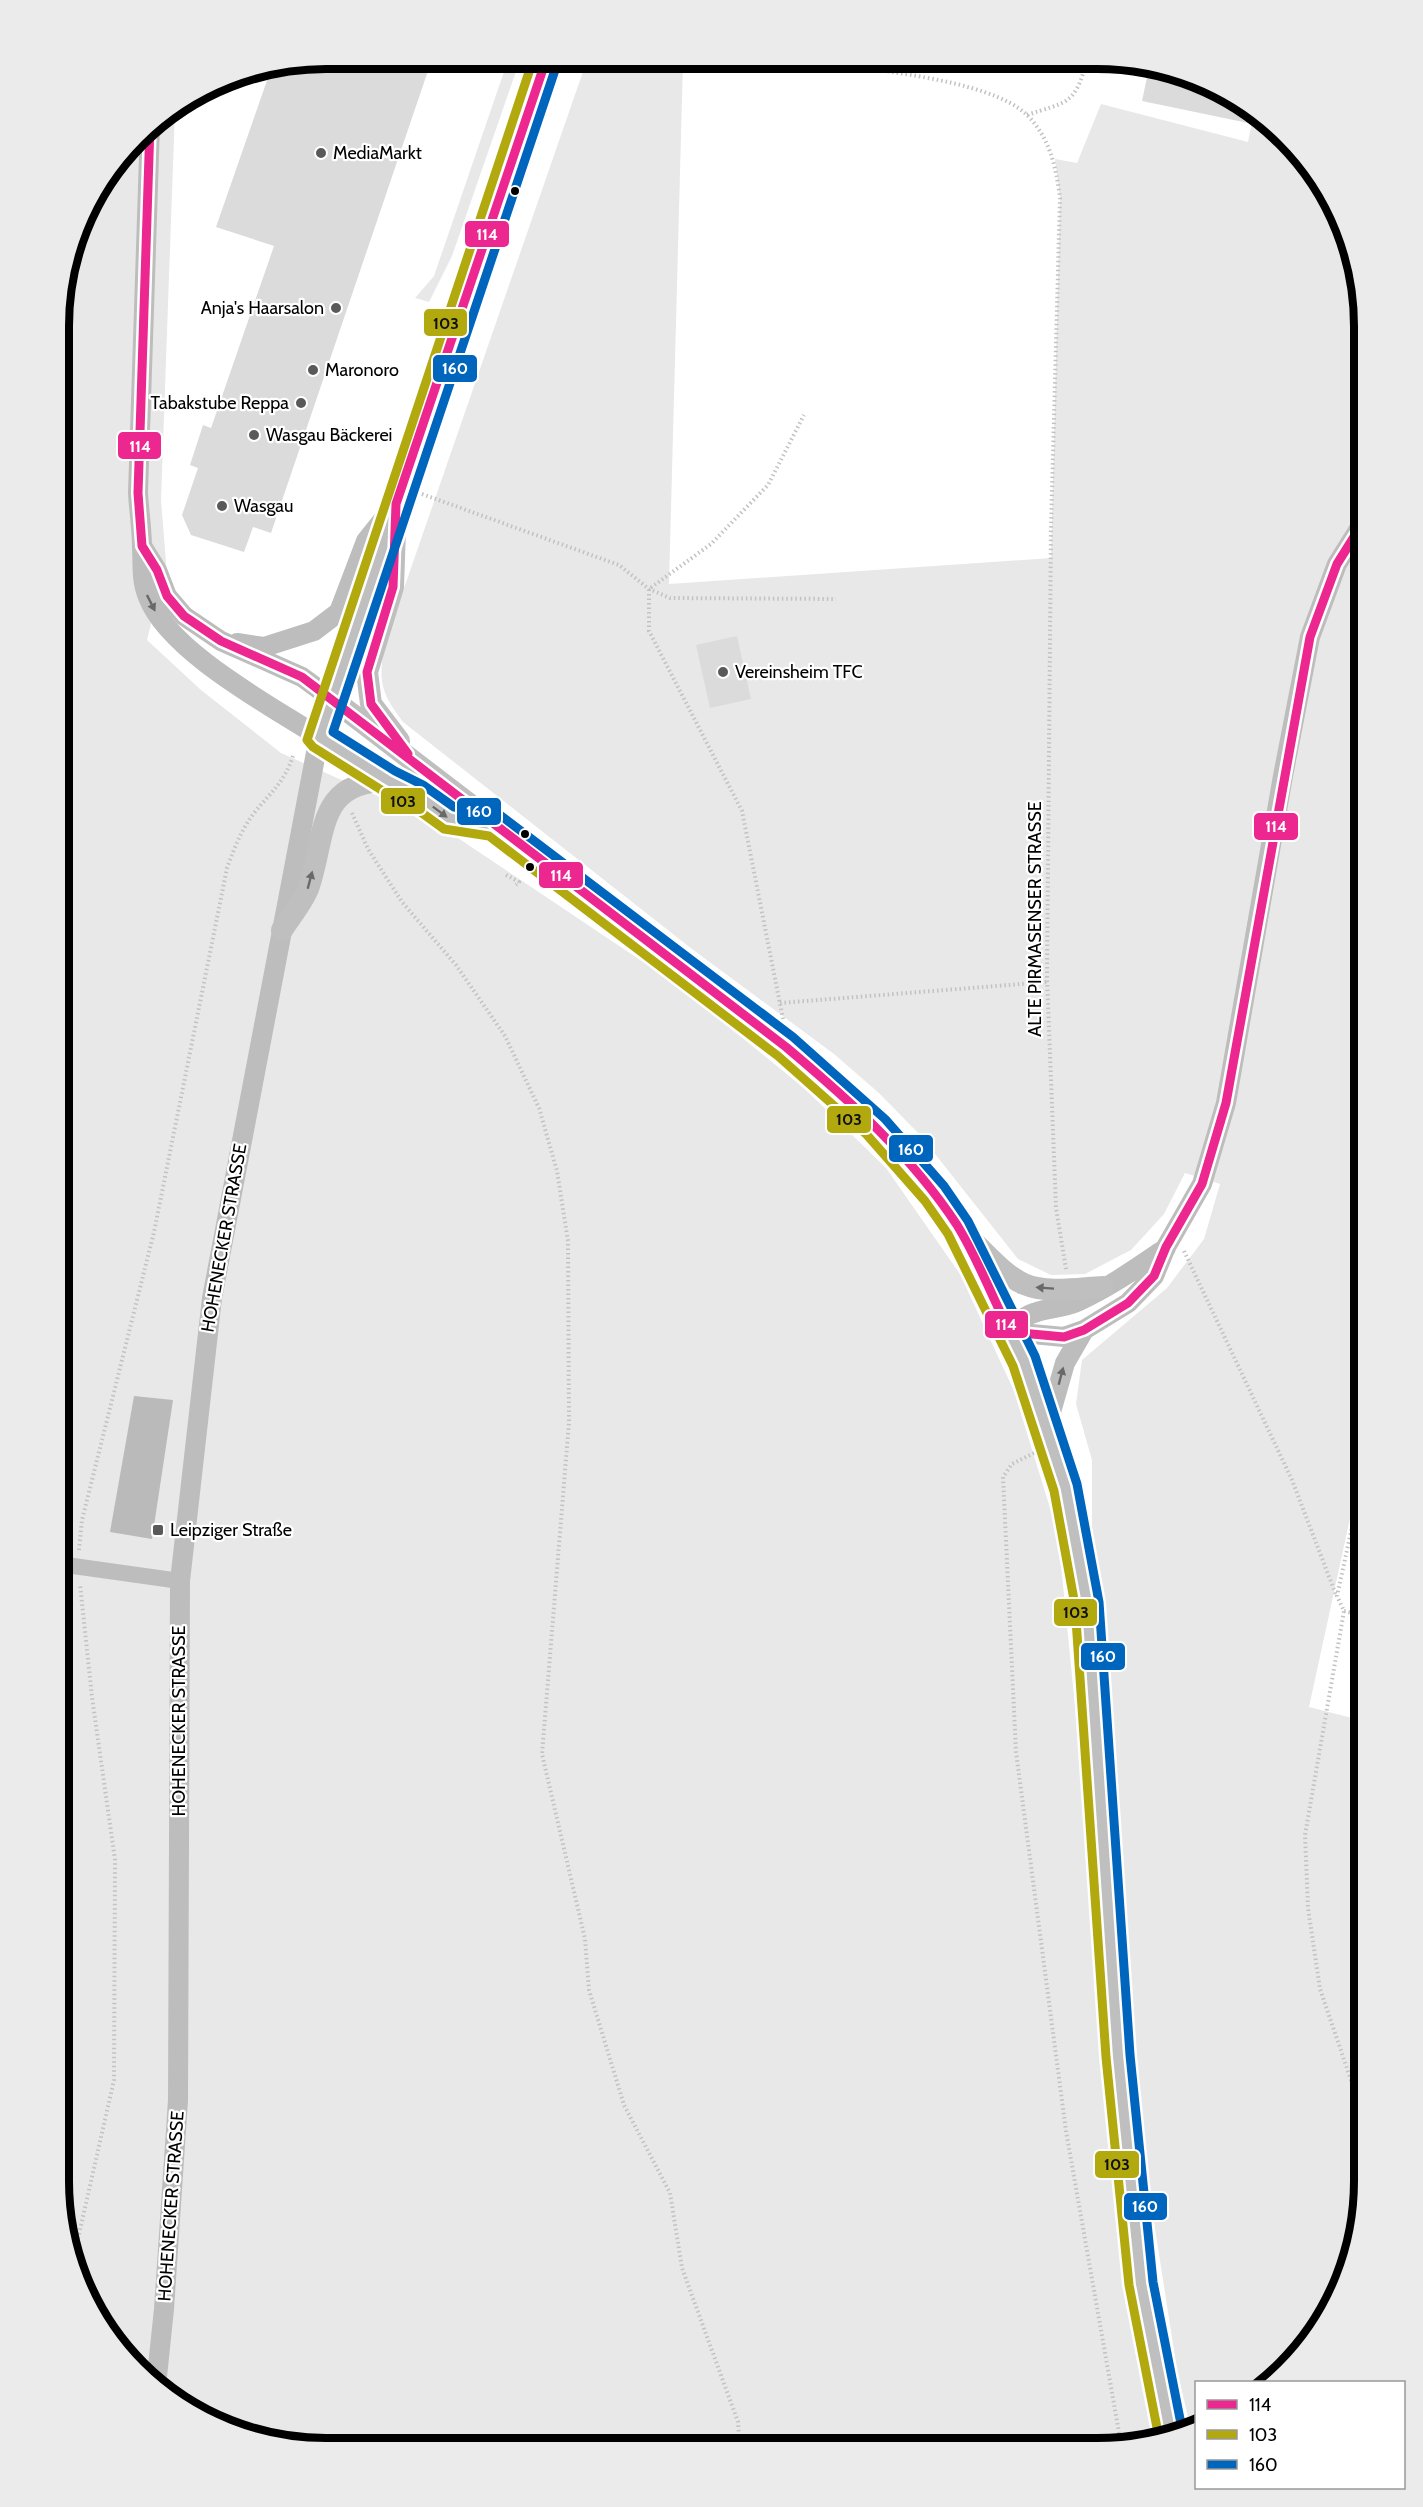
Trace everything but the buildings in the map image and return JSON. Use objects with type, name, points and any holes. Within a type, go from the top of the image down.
[{"type":"main road","name":"HOHENECKER STRASSE","points":[[319,737],[543,69]]},
{"type":"main road","points":[[399,496],[393,587],[367,672],[371,704],[415,762]]},
{"type":"main road","points":[[332,699],[786,1047],[828,1083],[904,1158],[958,1228],[1010,1332],[1024,1361],[1051,1435],[1066,1488],[1087,1604],[1118,2056],[1141,2284],[1169,2427]]},
{"type":"main road","points":[[319,737],[389,781],[417,795],[448,818],[494,825]]},
{"type":"main road","points":[[282,930],[308,888],[322,829],[333,802],[354,786],[389,781]]},
{"type":"main road","points":[[958,1228],[1022,1283],[1036,1287],[1103,1287]]},
{"type":"street","points":[[150,139],[138,493],[142,574],[148,598],[163,624],[190,652],[319,737]]},
{"type":"street","points":[[221,641],[264,647],[314,631],[339,612],[366,541],[399,496]]},
{"type":"street","points":[[1010,1332],[1064,1336],[1084,1330],[1128,1303],[1154,1276],[1175,1249],[1202,1184],[1227,1103],[1283,776],[1310,637],[1337,564],[1354,537]]},
{"type":"street","points":[[142,546],[157,570],[167,596],[184,616],[221,641],[302,677],[332,699]]},
{"type":"street","name":"HOHENECKER STRASSE","points":[[157,2374],[164,2309],[178,2100],[180,1581],[212,1298],[319,737]]},
{"type":"street","points":[[1010,1332],[1020,1321],[1038,1310],[1077,1302],[1175,1249]]},
{"type":"street","points":[[1051,1435],[1065,1363],[1084,1330]]},
{"type":"street","points":[[69,1566],[180,1581]]},
{"type":"path","name":"ALTE PIRMASENSER STRASSE","points":[[858,69],[970,86],[1002,98],[1026,115],[1043,137],[1054,159],[1060,198],[1051,558],[1047,982],[1056,1208],[1068,1279]]},
{"type":"path","points":[[1026,115],[1068,101],[1079,88],[1084,69]]},
{"type":"path","points":[[649,589],[711,544],[768,485],[804,415]]},
{"type":"path","points":[[399,496],[619,564],[649,589],[670,598],[836,599]]},
{"type":"path","points":[[649,589],[649,631],[742,811],[783,1023]]},
{"type":"path","points":[[77,2243],[114,2080],[115,1860],[77,1567],[82,1520],[154,1232],[227,868],[237,840],[254,814],[283,782],[293,756]]},
{"type":"path","points":[[351,811],[368,849],[402,902],[456,965],[505,1036],[539,1108],[557,1171],[568,1241],[569,1422],[542,1754],[585,1939],[589,1990],[624,2105],[670,2193],[682,2268],[738,2422],[739,2438]]},
{"type":"path","points":[[506,875],[519,882],[516,885]]},
{"type":"path","points":[[780,1003],[1047,982]]},
{"type":"path","points":[[1175,1249],[1292,1480],[1344,1611],[1305,1835],[1308,1908],[1320,1989],[1354,2089]]},
{"type":"path","points":[[1051,1435],[1012,1464],[1003,1477],[1016,1752],[1066,2131],[1120,2437]]},
{"type":"path","points":[[1337,1596],[1354,1518]]},
{"type":"path","points":[[1344,1611],[1354,1614]]},
{"type":"shaded area","points":[[505,69],[517,69],[452,256],[429,302],[415,298],[434,276]]},
{"type":"shaded area","points":[[584,69],[683,69],[669,584],[1051,558],[1060,198],[1055,159],[1077,163],[1101,104],[1248,142],[1252,121],[1279,144],[1301,170],[1327,212],[1345,259],[1352,292],[1354,326],[1354,1500],[1309,1707],[1354,1718],[1354,2181],[1352,2215],[1345,2248],[1334,2279],[1320,2310],[1301,2337],[1279,2363],[1258,2381],[1195,2381],[1195,2418],[1189,2420],[1177,2370],[1145,2164],[1103,1614],[1092,1527],[1092,1460],[1076,1404],[1082,1360],[1167,1288],[1204,1239],[1220,1184],[1185,1173],[1164,1214],[1131,1250],[1085,1274],[1051,1275],[1018,1259],[920,1135],[880,1094],[834,1054],[692,949],[403,722],[383,686],[384,646]]},
{"type":"shaded area","points":[[175,118],[161,500],[166,562],[147,640],[201,690],[281,753],[380,797],[455,836],[679,986],[805,1089],[886,1168],[960,1274],[1014,1391],[1058,1534],[1099,1949],[1114,2165],[1147,2400],[1154,2431],[1131,2436],[1097,2438],[326,2438],[292,2436],[259,2429],[228,2418],[197,2404],[170,2385],[144,2363],[112,2324],[89,2279],[74,2231],[69,2181],[69,326],[71,292],[78,259],[103,198],[112,183],[144,144]]},
{"type":"shaded area","points":[[134,1396],[173,1400],[152,1539],[110,1532]]},
{"type":"transit line","name":"103","points":[[530,69],[307,740],[313,747],[383,791],[411,805],[444,829],[489,836],[778,1056],[867,1135],[925,1201],[948,1234],[1013,1366],[1054,1491],[1075,1605],[1106,2057],[1129,2285],[1158,2431]]},
{"type":"transit line","name":"114","points":[[408,754],[371,704],[367,672],[393,587],[396,504],[543,69]]},
{"type":"transit line","name":"160","points":[[555,69],[333,732],[395,771],[423,785],[454,807],[500,815],[793,1037],[885,1119],[944,1186],[968,1221],[1035,1356],[1077,1484],[1099,1602],[1130,2055],[1153,2282],[1181,2424]]},
{"type":"transit line","name":"114","points":[[150,139],[138,493],[142,546],[157,570],[167,596],[184,616],[221,641],[302,677],[810,1067],[878,1130],[939,1199],[965,1238],[1010,1332],[1064,1337],[1084,1330],[1128,1303],[1154,1276],[1166,1247],[1202,1184],[1226,1103],[1310,637],[1337,564],[1354,537]]},
{"type":"place","name":"MediaMarkt","points":[[321,153]]},
{"type":"place","name":"Anja's Haarsalon","points":[[336,308]]},
{"type":"place","name":"Maronoro","points":[[313,370]]},
{"type":"place","name":"Tabakstube Reppa","points":[[301,403]]},
{"type":"place","name":"Wasgau Bäckerei","points":[[254,435]]},
{"type":"place","name":"Wasgau","points":[[222,506]]},
{"type":"place","name":"Vereinsheim TFC","points":[[723,672]]},
{"type":"place","name":"Leipziger Straße","points":[[158,1530]]}]
